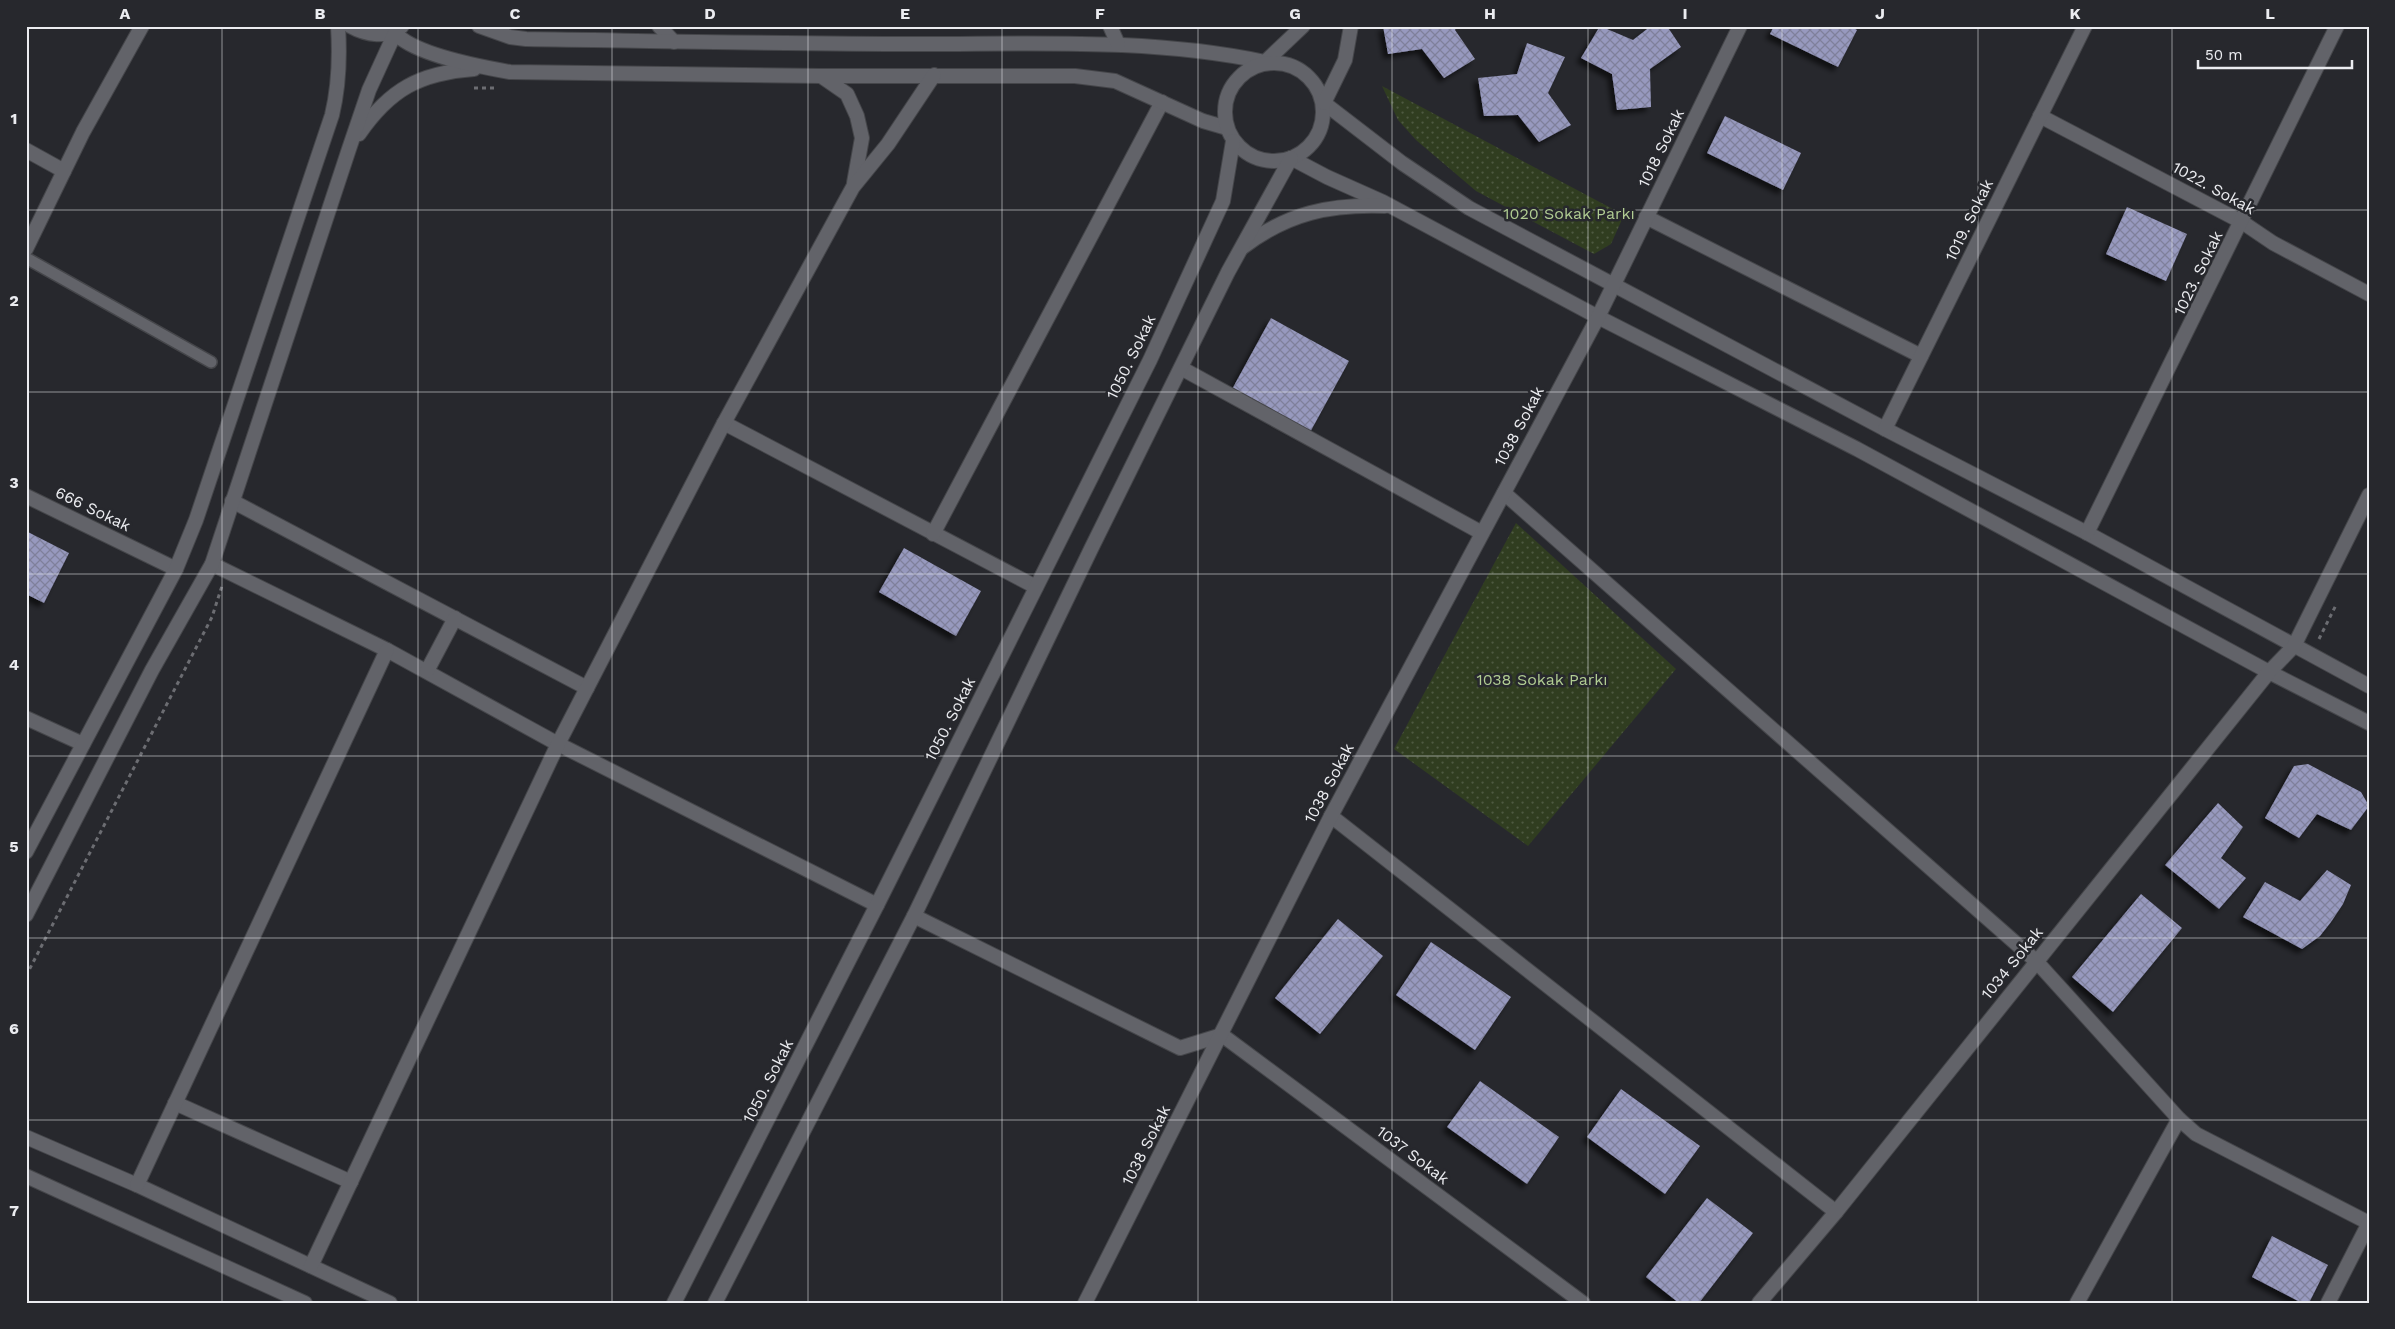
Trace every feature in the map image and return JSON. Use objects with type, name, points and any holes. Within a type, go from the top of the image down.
[{"type":"street","points":[[26,249],[84,132],[142,26]]},
{"type":"street","points":[[26,852],[176,569],[199,510],[332,116],[337,93],[340,52],[338,26]]},
{"type":"street","points":[[350,26],[361,32],[375,34],[398,30],[429,52],[486,68],[510,72],[821,76],[1075,76],[1115,81],[1230,135],[1255,158],[1270,162],[1301,154],[1313,143],[1320,129],[1324,103],[1345,60],[1351,26]]},
{"type":"street","points":[[479,26],[510,37],[526,39],[824,44],[1118,44],[1188,49],[1265,62],[1284,63],[1300,69],[1313,81],[1324,103],[1402,163],[1470,208],[1885,429],[2087,534],[2369,686]]},
{"type":"street","points":[[659,26],[674,42]]},
{"type":"street","points":[[1110,26],[1118,44]]},
{"type":"street","points":[[1230,135],[1224,107],[1228,91],[1238,77],[1251,67],[1265,62],[1303,26]]},
{"type":"street","name":"1018 Sokak","points":[[1613,285],[1740,26]]},
{"type":"street","name":"1019. Sokak","points":[[1885,429],[2085,26]]},
{"type":"street","name":"1023. Sokak","points":[[2087,534],[2337,26]]},
{"type":"street","points":[[26,916],[152,670],[212,564],[348,149],[369,90],[398,30]]},
{"type":"street","points":[[348,149],[374,112],[399,91],[423,78],[448,71],[486,68]]},
{"type":"street","points":[[311,1266],[558,744],[724,423],[853,187],[888,144],[934,75]]},
{"type":"street","points":[[821,76],[847,94],[857,116],[862,138],[853,187]]},
{"type":"street","points":[[932,534],[1162,102]]},
{"type":"street","name":"1022. Sokak","points":[[2040,116],[2242,222],[2273,243],[2369,294]]},
{"type":"street","name":"1050. Sokak","points":[[674,1303],[877,905],[1150,360],[1223,202],[1230,135]]},
{"type":"street","points":[[26,150],[64,171]]},
{"type":"street","points":[[1291,158],[1327,177],[1393,207],[1598,317],[1857,449],[2269,672],[2369,723]]},
{"type":"street","points":[[715,1303],[914,916],[1228,272],[1291,158]]},
{"type":"street","points":[[1243,247],[1259,234],[1303,214],[1329,207],[1355,205],[1393,207]]},
{"type":"street","points":[[1646,217],[1921,356]]},
{"type":"street","name":"1038 Sokak","points":[[1084,1303],[1222,1035],[1331,816],[1598,317],[1613,285]]},
{"type":"street","points":[[1180,368],[1482,533]]},
{"type":"street","points":[[724,423],[1036,587]]},
{"type":"street","points":[[1504,493],[2036,961],[2179,1119],[2196,1134],[2369,1223],[2328,1303]]},
{"type":"street","name":"1034 Sokak","points":[[1759,1303],[1836,1212],[2269,672],[2294,646],[2369,495]]},
{"type":"street","name":"666 Sokak","points":[[26,496],[176,569]]},
{"type":"street","points":[[232,501],[587,688]]},
{"type":"street","points":[[212,564],[387,650],[558,744],[877,905]]},
{"type":"street","points":[[427,671],[454,618]]},
{"type":"street","points":[[137,1185],[387,650]]},
{"type":"street","points":[[26,718],[83,744]]},
{"type":"street","points":[[1331,816],[1836,1212]]},
{"type":"street","points":[[914,916],[1180,1048],[1222,1035]]},
{"type":"street","name":"1037 Sokak","points":[[1222,1035],[1583,1303]]},
{"type":"street","points":[[175,1103],[351,1182]]},
{"type":"street","points":[[2083,1301],[2179,1119]]},
{"type":"street","points":[[26,1137],[137,1185],[390,1303]]},
{"type":"street","points":[[26,1176],[305,1303]]},
{"type":"lane","points":[[26,258],[210,362]]},
{"type":"green space","name":"1020 Sokak Parkı","points":[[1382,86],[1624,215],[1611,244],[1594,254],[1476,191],[1416,140],[1398,120]]},
{"type":"green space","name":"1038 Sokak Parkı","points":[[1516,523],[1676,669],[1528,846],[1394,749]]},
{"type":"building","points":[[1383,26],[1457,26],[1455,30],[1475,59],[1444,78],[1422,49],[1388,54]]},
{"type":"building","points":[[1600,26],[1633,40],[1651,26],[1667,26],[1681,47],[1650,69],[1651,107],[1617,110],[1612,74],[1581,58]]},
{"type":"building","points":[[1774,26],[1850,26],[1857,30],[1838,67],[1770,34]]},
{"type":"building","points":[[1527,43],[1565,57],[1548,93],[1571,125],[1539,142],[1518,115],[1484,116],[1478,78],[1517,74]]},
{"type":"building","points":[[1725,116],[1801,153],[1783,190],[1707,153]]},
{"type":"building","points":[[2127,207],[2187,234],[2166,281],[2106,254]]},
{"type":"building","points":[[1271,318],[1349,361],[1308,436],[1230,393]]},
{"type":"building","points":[[26,531],[69,553],[44,603],[26,594]]},
{"type":"building","points":[[904,548],[981,591],[956,636],[879,592]]},
{"type":"building","points":[[2308,764],[2361,792],[2369,806],[2351,830],[2317,814],[2299,838],[2265,818],[2294,766]]},
{"type":"building","points":[[2218,803],[2243,827],[2221,858],[2246,878],[2219,909],[2165,865]]},
{"type":"building","points":[[2327,870],[2351,885],[2343,904],[2331,922],[2320,936],[2302,949],[2243,917],[2265,882],[2300,901]]},
{"type":"building","points":[[2141,894],[2182,928],[2113,1012],[2072,977]]},
{"type":"building","points":[[1338,919],[1383,956],[1320,1034],[1275,998]]},
{"type":"building","points":[[1431,942],[1511,997],[1475,1050],[1396,995]]},
{"type":"building","points":[[1480,1081],[1559,1137],[1527,1184],[1447,1127]]},
{"type":"building","points":[[1621,1089],[1700,1146],[1665,1194],[1587,1137]]},
{"type":"building","points":[[1707,1198],[1753,1233],[1699,1303],[1679,1303],[1646,1277]]},
{"type":"building","points":[[2272,1236],[2328,1265],[2309,1303],[2302,1303],[2252,1277]]}]
